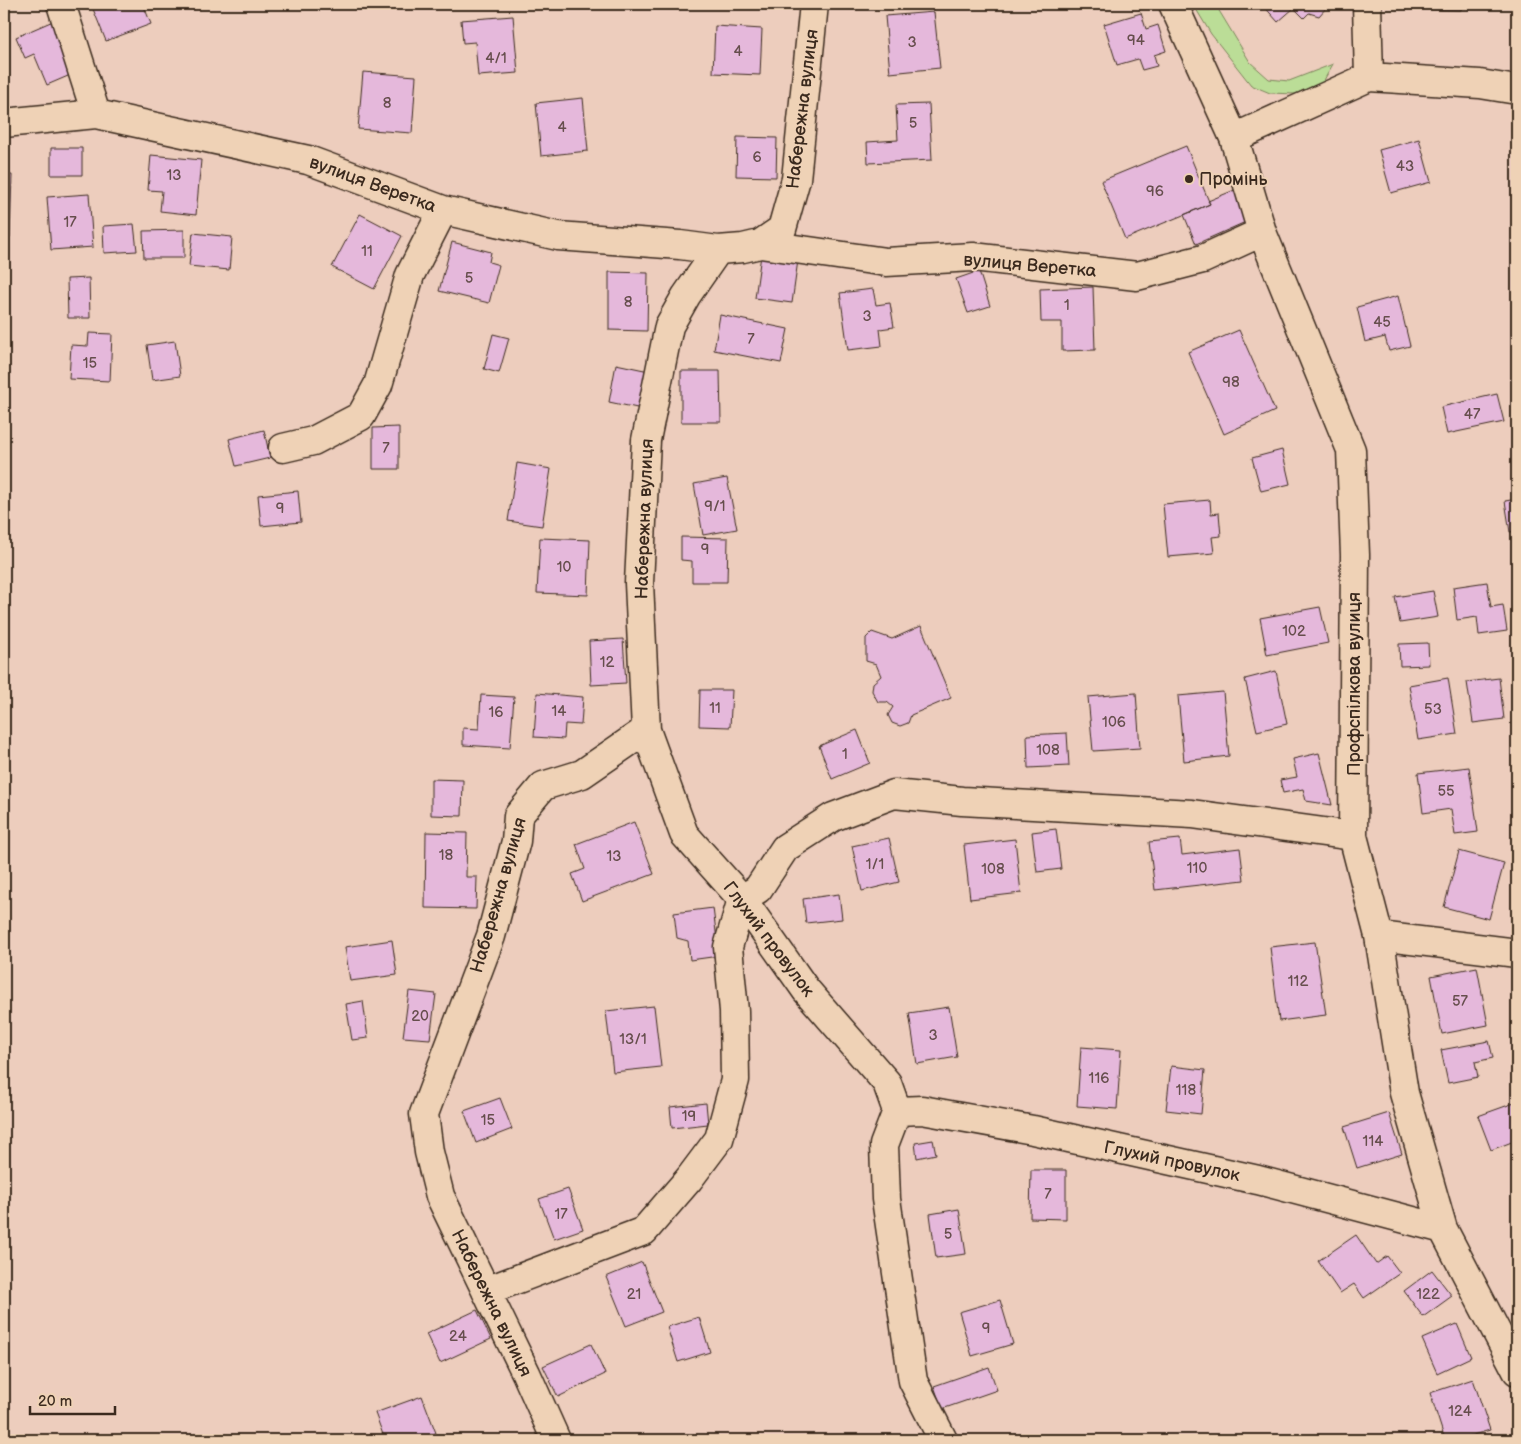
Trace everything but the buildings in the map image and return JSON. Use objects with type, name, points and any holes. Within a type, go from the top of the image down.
[{"type":"street","points":[[61,4],[96,114]]},
{"type":"street","name":"Набережна вулиця","points":[[556,1440],[440,1196],[429,1152],[424,1114],[490,936],[516,841],[518,816],[543,786],[582,774],[646,730],[639,583],[646,440],[669,326],[740,247],[782,229],[796,179],[814,4]]},
{"type":"street","name":"Профспілкова вулиця","points":[[1173,4],[1234,138],[1262,232],[1351,450],[1355,556],[1353,836],[1379,936],[1404,1093],[1443,1229],[1517,1371]]},
{"type":"street","points":[[1367,4],[1369,77]]},
{"type":"street","points":[[1234,138],[1369,77],[1480,84],[1517,90]]},
{"type":"street","name":"вулиця Веретка","points":[[4,123],[96,114],[308,160],[443,210],[558,236],[680,245],[740,247],[886,262],[974,257],[1137,276],[1202,259],[1262,232]]},
{"type":"street","points":[[283,448],[313,441],[361,416],[378,386],[410,275],[443,210]]},
{"type":"street","name":"Глухий провулок","points":[[646,730],[684,834],[742,899],[806,990],[887,1083],[897,1111],[922,1110],[1052,1134],[1258,1180],[1443,1229]]},
{"type":"street","points":[[486,1291],[644,1231],[689,1180],[719,1139],[735,1080],[734,1011],[728,947],[742,899],[758,890],[785,848],[833,817],[894,794],[962,801],[1192,814],[1353,836]]},
{"type":"street","points":[[1379,936],[1517,954]]},
{"type":"street","points":[[897,1111],[884,1145],[886,1199],[913,1381],[943,1440]]},
{"type":"green space","points":[[1193,4],[1215,4],[1250,62],[1269,79],[1289,81],[1333,64],[1323,82],[1295,94],[1270,93],[1251,85],[1211,34]]},
{"type":"place","name":"Промінь","points":[[1189,179]]}]
